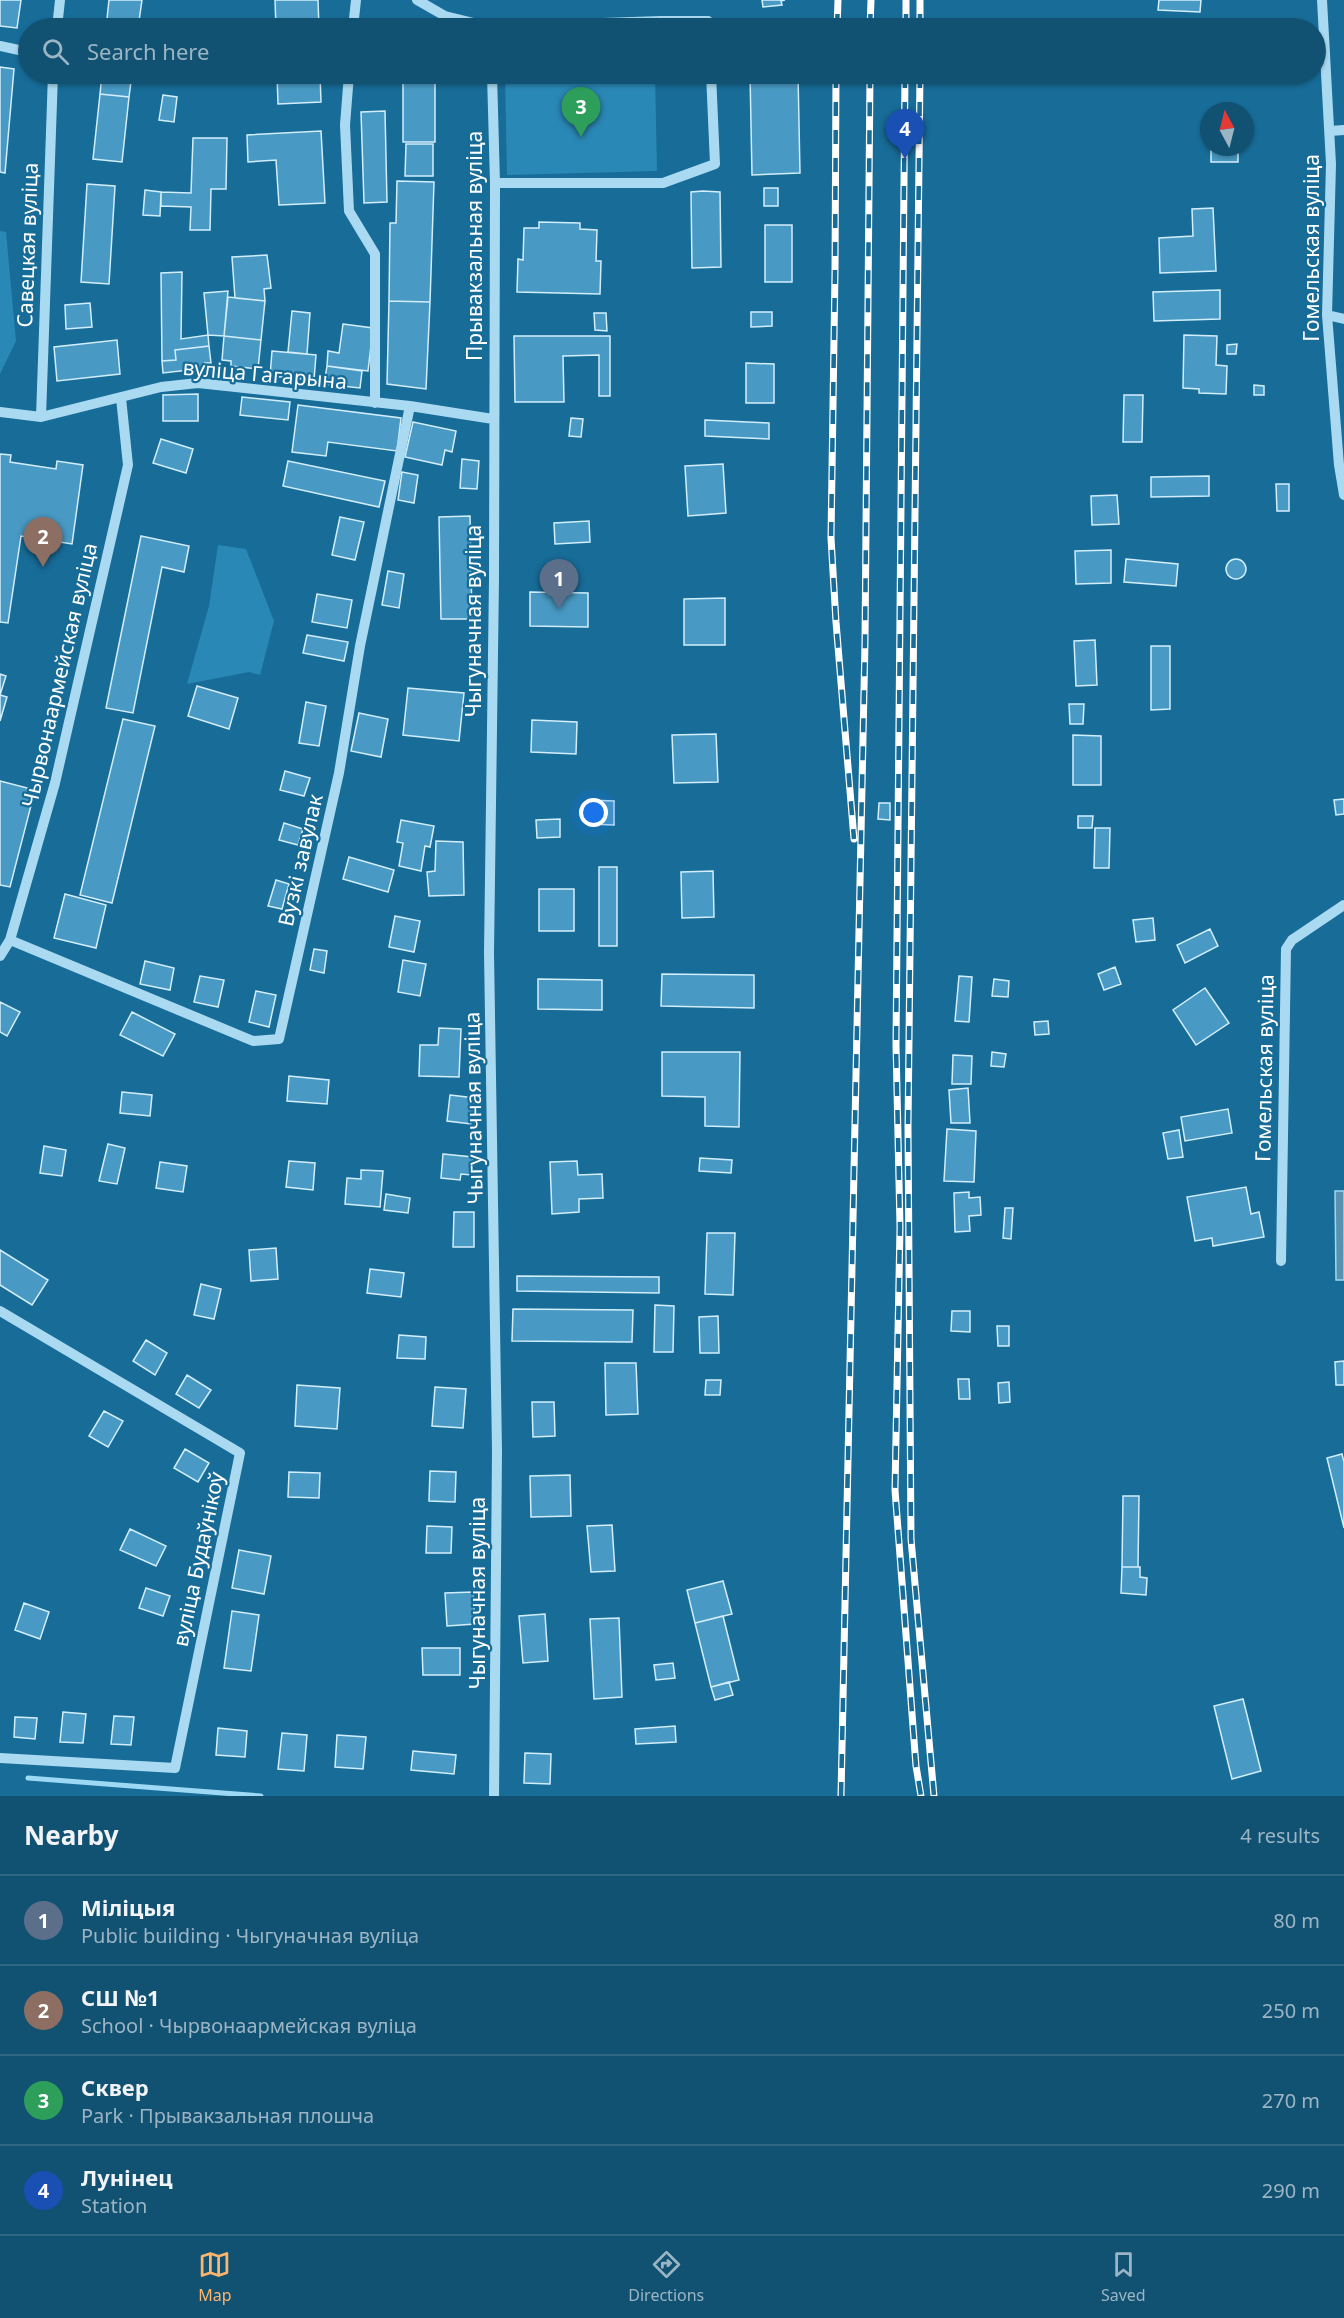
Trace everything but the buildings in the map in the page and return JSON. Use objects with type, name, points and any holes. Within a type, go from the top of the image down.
[{"type":"street","points":[[58,18],[60,0]]},
{"type":"street","points":[[354,18],[356,0]]},
{"type":"street","points":[[417,0],[452,18]]},
{"type":"street","name":"Гомельская вуліца","points":[[1322,0],[1323,18]]},
{"type":"street","points":[[0,46],[18,50]]},
{"type":"street","name":"Гомельская вуліца","points":[[1326,66],[1331,164],[1327,315],[1339,465],[1344,495]]},
{"type":"street","name":"Савецкая вуліца","points":[[41,417],[53,84]]},
{"type":"street","points":[[348,84],[345,125],[349,212],[375,254],[375,403]]},
{"type":"street","name":"Прывакзальная вуліца","points":[[492,84],[495,183],[494,419]]},
{"type":"street","points":[[495,183],[663,183],[715,164],[711,84]]},
{"type":"street","points":[[1330,131],[1344,130]]},
{"type":"street","points":[[1327,315],[1344,319]]},
{"type":"street","name":"вуліца Гагарына","points":[[0,412],[41,417],[160,387],[198,383],[410,406],[494,419]]},
{"type":"street","name":"Чырвонаармейская вуліца","points":[[0,956],[10,940],[55,783],[128,465],[121,398]]},
{"type":"street","name":"Вузкі завулак","points":[[10,940],[253,1041],[279,1039],[339,773],[360,646],[410,406]]},
{"type":"street","name":"Чыгуначная вуліца","points":[[494,419],[489,953],[497,1451],[494,1796]]},
{"type":"street","name":"Гомельская вуліца","points":[[1281,1261],[1286,949],[1292,940],[1344,905]]},
{"type":"street","name":"вуліца Будаўнікоў","points":[[0,1311],[240,1453],[175,1768],[0,1758]]},
{"type":"shaded area","points":[[505,84],[655,84],[657,171],[507,175]]},
{"type":"shaded area","points":[[0,231],[6,232],[16,341],[0,374]]},
{"type":"shaded area","points":[[218,545],[246,549],[274,621],[260,675],[249,672],[187,684],[209,606]]},
{"type":"shaded area","points":[[1335,1191],[1344,1191],[1344,1280],[1336,1280]]},
{"type":"waterway","points":[[28,1778],[261,1796]]},
{"type":"railway","points":[[837,18],[838,0]]},
{"type":"railway","points":[[870,18],[871,0]]},
{"type":"railway","points":[[906,0],[906,18]]},
{"type":"railway","points":[[920,0],[920,18]]},
{"type":"railway","points":[[836,84],[831,538],[854,839]]},
{"type":"railway","points":[[841,1796],[865,642],[870,84]]},
{"type":"railway","points":[[905,84],[896,1045],[900,1227],[895,1490],[916,1766],[921,1796]]},
{"type":"railway","points":[[920,84],[908,1127],[911,1539],[934,1796]]},
{"type":"place","name":"Сквер","points":[[581,137]]},
{"type":"place","name":"Лунінец","points":[[905,159]]},
{"type":"place","name":"СШ №1","points":[[43,567]]},
{"type":"place","name":"Міліцыя","points":[[559,609]]}]
